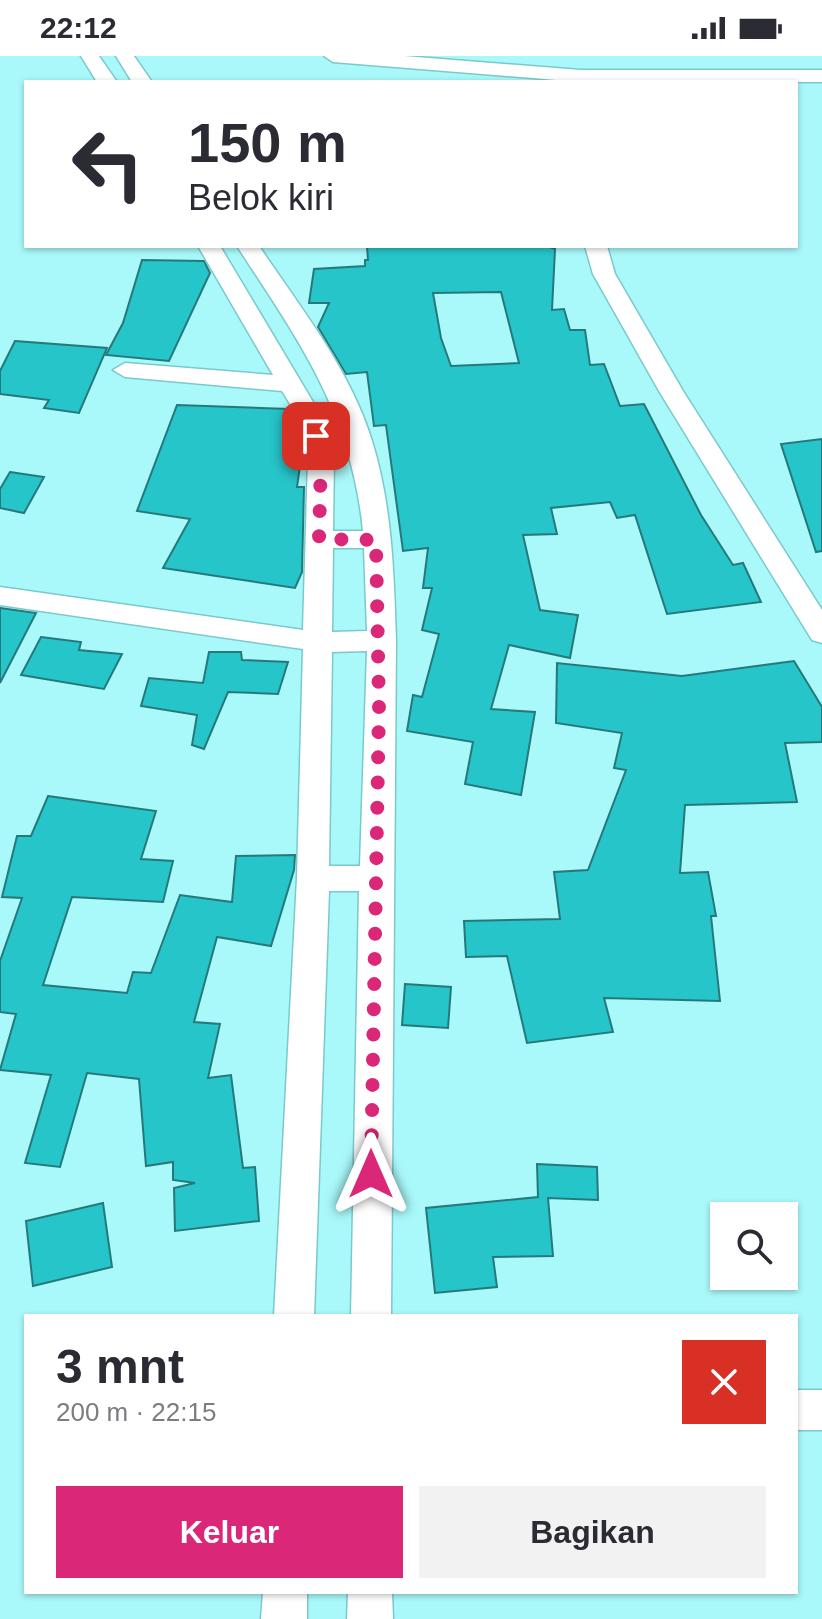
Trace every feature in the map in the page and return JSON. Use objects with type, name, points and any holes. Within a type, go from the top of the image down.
[{"type":"street","points":[[90,56],[106,80]]},
{"type":"street","points":[[125,56],[141,80]]},
{"type":"street","points":[[333,56],[581,79],[822,76]]},
{"type":"street","points":[[581,79],[586,56]]},
{"type":"street","points":[[597,248],[604,274],[671,391],[822,633]]},
{"type":"street","points":[[233,256],[291,384],[324,409],[367,468],[348,540],[352,642],[345,879],[371,1314]]},
{"type":"street","points":[[233,256],[297,319],[324,409],[321,457],[348,540],[352,642],[345,879],[294,1314]]},
{"type":"street","points":[[125,370],[291,384]]},
{"type":"street","points":[[0,596],[352,642]]},
{"type":"street","points":[[798,1410],[822,1410]]},
{"type":"street","points":[[284,1619],[285,1594]]},
{"type":"street","points":[[370,1594],[370,1619]]},
{"type":"building","points":[[367,248],[555,249],[552,310],[564,309],[570,330],[585,330],[590,365],[604,364],[620,406],[644,404],[701,515],[733,565],[743,563],[761,602],[667,614],[635,515],[617,518],[610,502],[551,508],[557,534],[523,535],[540,610],[578,615],[570,658],[509,645],[491,709],[535,712],[521,795],[465,784],[473,742],[407,731],[413,695],[422,697],[439,634],[422,630],[432,588],[423,588],[428,548],[403,551],[386,425],[374,426],[367,372],[346,374],[318,327],[329,303],[309,303],[314,269],[365,266],[365,260],[368,260]],"holes":[[[501,292],[519,363],[451,366],[441,338],[433,293]]]},
{"type":"building","points":[[142,260],[204,261],[210,273],[169,361],[106,355],[123,323]]},
{"type":"building","points":[[15,341],[107,348],[79,413],[44,408],[49,400],[0,394],[0,371]]},
{"type":"building","points":[[177,405],[289,409],[292,414],[291,436],[285,459],[301,459],[297,487],[304,487],[302,572],[295,588],[163,568],[190,519],[137,511]]},
{"type":"building","points":[[822,439],[822,551],[816,552],[781,444]]},
{"type":"building","points":[[10,472],[44,477],[24,513],[0,508],[0,489]]},
{"type":"building","points":[[0,608],[36,613],[0,683]]},
{"type":"building","points":[[41,637],[81,642],[79,650],[122,654],[104,689],[21,675]]},
{"type":"building","points":[[209,652],[241,652],[242,660],[288,662],[278,694],[228,692],[204,749],[192,745],[197,715],[141,706],[149,678],[203,683]]},
{"type":"building","points":[[794,661],[822,707],[822,742],[785,743],[797,802],[685,805],[680,873],[708,872],[716,916],[711,916],[720,1001],[604,998],[613,1032],[527,1043],[507,956],[466,957],[464,921],[560,919],[554,872],[588,870],[626,770],[614,768],[622,733],[556,723],[557,663],[682,676]]},
{"type":"building","points":[[48,796],[156,811],[141,859],[173,861],[163,902],[72,897],[43,985],[127,993],[133,972],[151,973],[180,895],[232,902],[236,856],[295,855],[294,870],[271,946],[217,937],[194,1022],[220,1024],[208,1078],[231,1075],[243,1168],[255,1167],[259,1221],[175,1231],[174,1188],[195,1183],[173,1180],[173,1162],[146,1166],[139,1079],[87,1073],[60,1167],[25,1163],[51,1075],[0,1070],[16,1014],[0,1012],[0,961],[22,898],[2,897],[17,836],[31,836]]},
{"type":"building","points":[[405,984],[451,987],[448,1028],[402,1025]]},
{"type":"building","points":[[537,1164],[597,1167],[598,1200],[548,1198],[553,1256],[493,1257],[497,1287],[435,1293],[426,1208],[538,1197]]},
{"type":"building","points":[[103,1203],[112,1267],[33,1286],[26,1221]]},
{"type":"route","points":[[316,436],[321,457],[319,539],[376,540],[379,707],[371,1174]]}]
